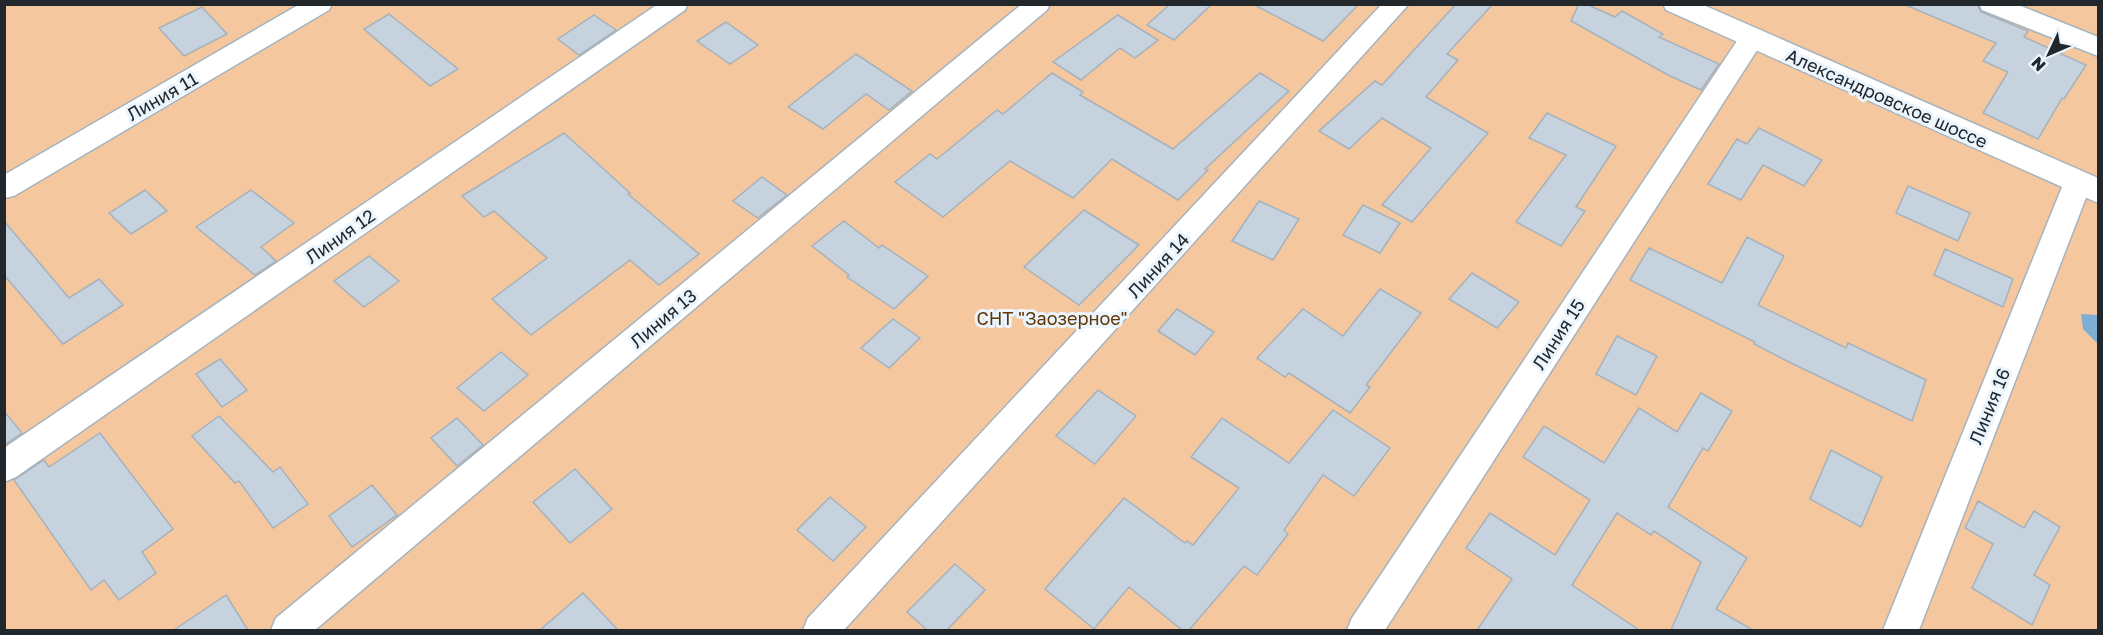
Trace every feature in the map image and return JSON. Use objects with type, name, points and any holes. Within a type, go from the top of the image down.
[{"type":"street","name":"Линия 11","points":[[4,188],[320,4]]},
{"type":"street","name":"Линия 12","points":[[4,467],[676,4]]},
{"type":"street","name":"Линия 13","points":[[289,630],[1038,4]]},
{"type":"street","name":"Линия 14","points":[[821,630],[1397,4]]},
{"type":"street","name":"Александровское шоссе","points":[[1676,4],[2088,186]]},
{"type":"street","points":[[1991,4],[2098,47]]},
{"type":"street","name":"Линия 15","points":[[1365,630],[1752,38]]},
{"type":"street","name":"Линия 16","points":[[1900,630],[2088,186]]},
{"type":"green space","name":"СНТ \"Заозерное\"","points":[[5,5],[2098,5],[2098,630],[5,630]]},
{"type":"water","points":[[2081,314],[2098,315],[2098,344],[2083,329]]},
{"type":"building","points":[[1170,4],[1212,4],[1174,40],[1147,25]]},
{"type":"building","points":[[1253,4],[1359,4],[1323,41]]},
{"type":"building","points":[[1456,4],[1493,4],[1447,54],[1458,60],[1426,97],[1488,133],[1412,222],[1382,205],[1431,148],[1382,118],[1349,149],[1319,131],[1375,81],[1382,85]]},
{"type":"building","points":[[1579,4],[1586,4],[1615,17],[1622,11],[1663,34],[1659,37],[1719,64],[1701,90],[1668,75],[1571,21]]},
{"type":"building","points":[[1903,4],[1977,4],[1981,12],[2028,31],[2024,37],[2086,65],[2064,99],[2062,98],[2038,139],[1983,113],[2008,72],[1983,61],[1996,43]]},
{"type":"building","points":[[202,7],[227,34],[184,56],[159,28]]},
{"type":"building","points":[[389,14],[458,69],[430,86],[364,29]]},
{"type":"building","points":[[594,15],[616,30],[579,55],[558,39]]},
{"type":"building","points":[[1118,15],[1158,40],[1135,58],[1120,48],[1081,80],[1053,62]]},
{"type":"building","points":[[726,22],[758,45],[730,64],[697,41]]},
{"type":"building","points":[[856,54],[912,91],[889,110],[866,94],[823,129],[788,107]]},
{"type":"building","points":[[1052,73],[1083,92],[1080,95],[1173,149],[1260,73],[1289,91],[1205,169],[1208,170],[1178,200],[1112,159],[1073,198],[1010,161],[943,217],[895,182],[930,154],[937,159],[997,110],[1003,114]]},
{"type":"building","points":[[1547,113],[1616,146],[1576,207],[1585,211],[1561,246],[1516,222],[1566,155],[1529,138]]},
{"type":"building","points":[[1759,128],[1822,160],[1804,186],[1763,165],[1741,200],[1708,184],[1737,139],[1747,144]]},
{"type":"building","points":[[564,133],[630,193],[628,194],[699,254],[659,285],[630,260],[531,335],[492,299],[547,258],[494,211],[484,217],[462,196]]},
{"type":"building","points":[[762,177],[787,195],[758,218],[733,201]]},
{"type":"building","points":[[1908,186],[1970,213],[1958,241],[1896,213]]},
{"type":"building","points":[[145,190],[167,211],[131,234],[109,213]]},
{"type":"building","points":[[251,190],[294,223],[261,247],[276,261],[255,275],[196,227]]},
{"type":"building","points":[[1259,201],[1299,219],[1273,260],[1232,241]]},
{"type":"building","points":[[1363,205],[1400,223],[1380,253],[1343,235]]},
{"type":"building","points":[[1084,210],[1139,245],[1079,305],[1024,267]]},
{"type":"building","points":[[4,221],[69,298],[99,279],[123,305],[63,344],[4,275]]},
{"type":"building","points":[[844,221],[879,248],[882,245],[928,276],[894,309],[847,277],[849,275],[812,246]]},
{"type":"building","points":[[1747,237],[1784,256],[1758,305],[1846,348],[1848,343],[1926,380],[1912,421],[1789,362],[1754,344],[1755,342],[1630,280],[1649,248],[1722,283]]},
{"type":"building","points":[[1945,249],[2013,279],[2003,307],[1934,275]]},
{"type":"building","points":[[369,256],[399,281],[364,307],[334,281]]},
{"type":"building","points":[[1472,273],[1519,302],[1497,328],[1449,299]]},
{"type":"building","points":[[1380,289],[1421,313],[1366,385],[1370,387],[1350,413],[1289,373],[1285,377],[1257,358],[1303,309],[1343,336]]},
{"type":"building","points":[[1177,309],[1214,332],[1195,355],[1158,331]]},
{"type":"building","points":[[893,319],[920,338],[889,368],[861,348]]},
{"type":"building","points":[[1617,336],[1657,356],[1636,395],[1596,374]]},
{"type":"building","points":[[501,352],[528,375],[484,411],[457,388]]},
{"type":"building","points":[[220,359],[247,390],[222,407],[196,374]]},
{"type":"building","points":[[1098,390],[1136,416],[1095,464],[1056,436]]},
{"type":"building","points":[[1701,393],[1732,411],[1708,451],[1703,448],[1668,507],[1747,558],[1716,609],[1753,630],[1671,630],[1701,562],[1654,531],[1651,535],[1617,513],[1572,585],[1639,630],[1477,630],[1512,579],[1466,548],[1490,513],[1555,555],[1590,500],[1523,457],[1544,426],[1604,463],[1639,408],[1677,432]]},
{"type":"building","points":[[1333,410],[1390,448],[1354,496],[1323,475],[1284,530],[1288,534],[1257,575],[1244,566],[1189,630],[1182,630],[1129,587],[1094,629],[1045,589],[1124,498],[1185,543],[1187,541],[1193,545],[1239,488],[1191,457],[1222,418],[1289,463]]},
{"type":"building","points":[[4,411],[22,433],[4,445]]},
{"type":"building","points":[[219,416],[273,472],[280,467],[308,504],[273,528],[239,481],[235,483],[192,436]]},
{"type":"building","points":[[457,418],[483,445],[457,466],[431,438]]},
{"type":"building","points":[[100,433],[173,529],[142,552],[156,573],[119,600],[104,580],[91,590],[14,480],[44,460],[49,467]]},
{"type":"building","points":[[1831,450],[1882,477],[1861,527],[1810,499]]},
{"type":"building","points":[[575,469],[612,509],[570,543],[533,502]]},
{"type":"building","points":[[372,485],[397,515],[352,547],[329,516]]},
{"type":"building","points":[[830,497],[866,527],[833,561],[797,530]]},
{"type":"building","points":[[1978,501],[2024,528],[2034,511],[2060,527],[2034,575],[2050,585],[2032,625],[1972,588],[1993,544],[1965,528]]},
{"type":"building","points":[[955,564],[985,590],[947,630],[927,630],[907,612]]},
{"type":"building","points":[[583,593],[618,630],[540,630]]},
{"type":"building","points":[[226,595],[248,630],[174,630]]}]
